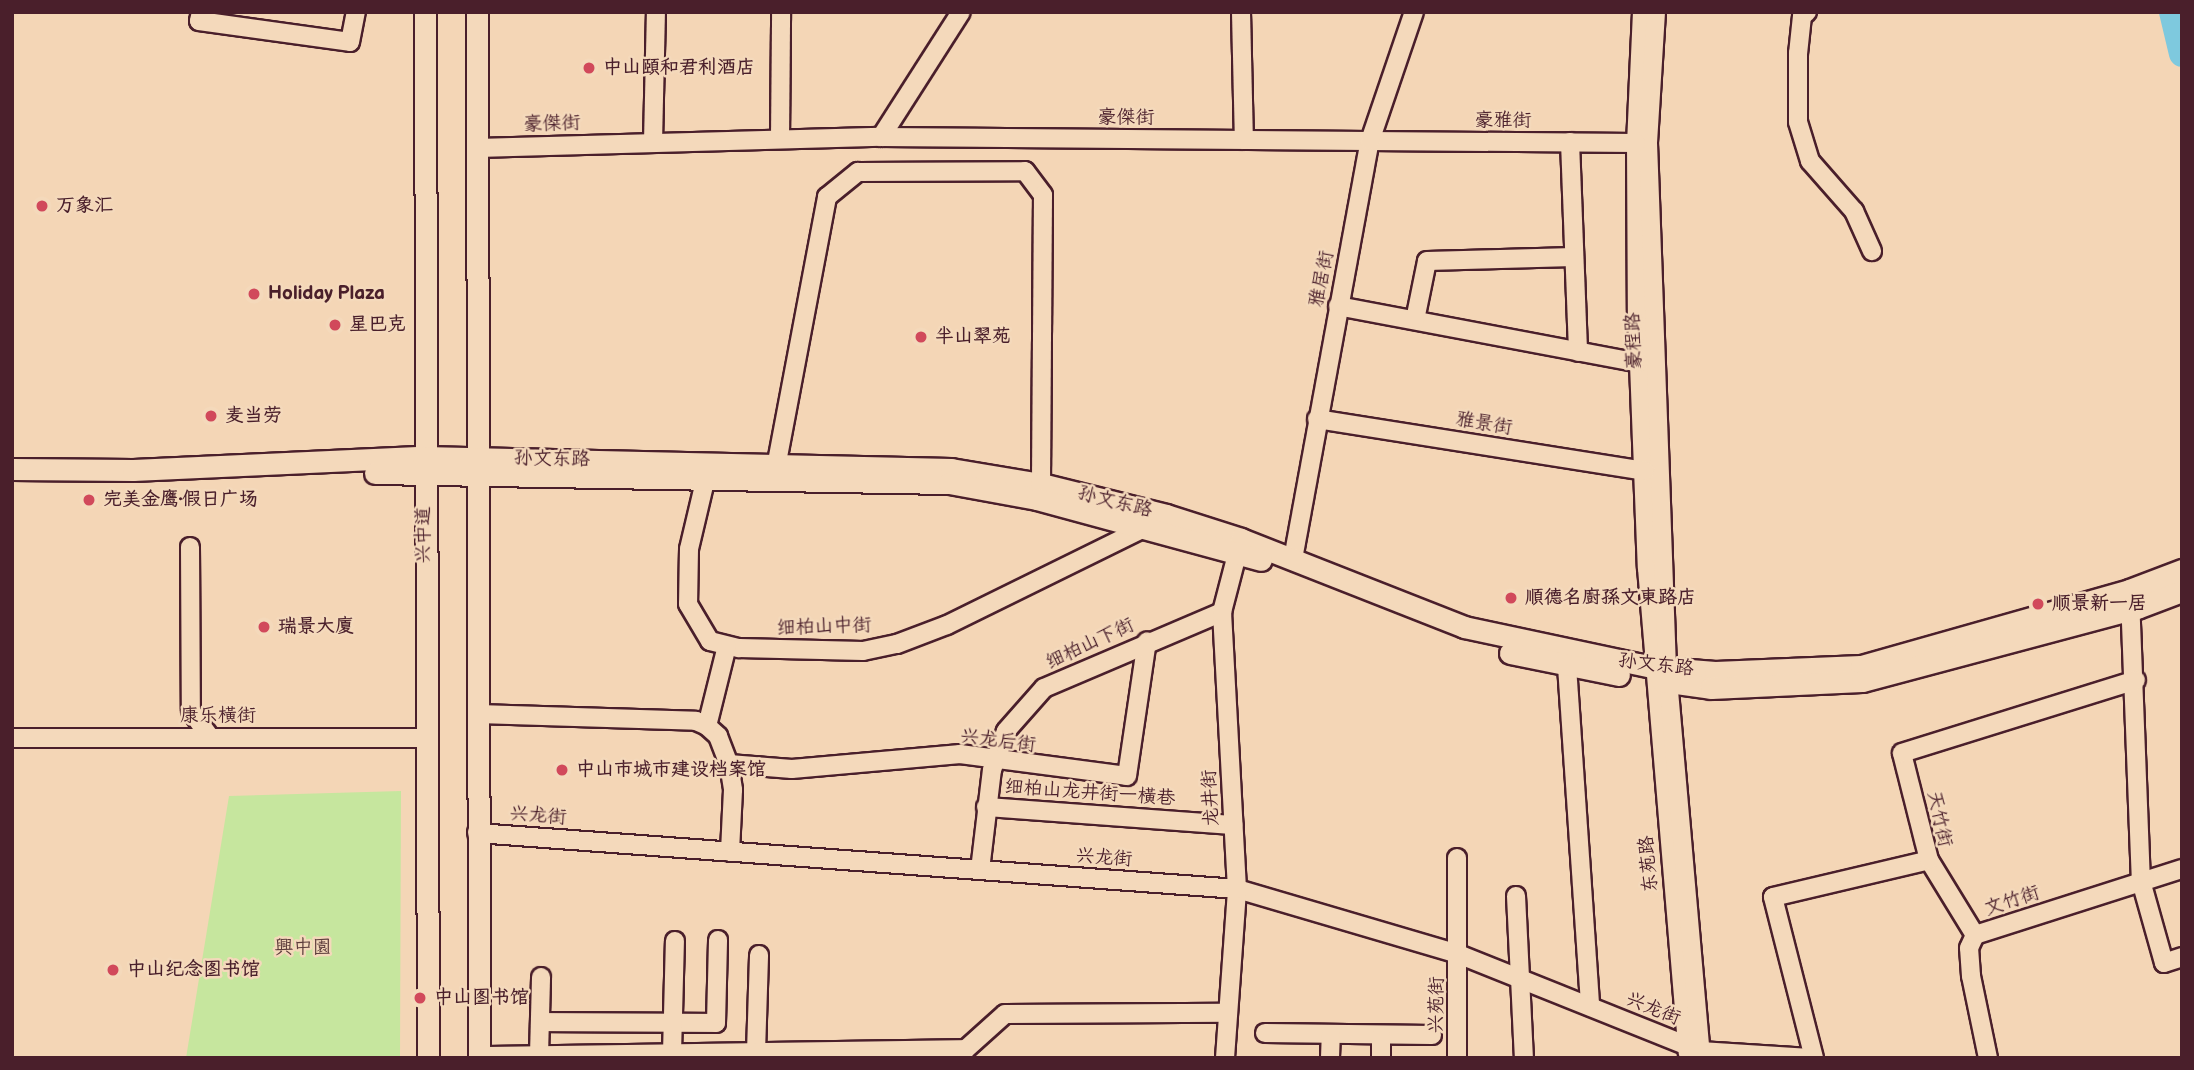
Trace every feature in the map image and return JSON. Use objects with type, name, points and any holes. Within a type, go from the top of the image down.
[{"type":"main road","name":"兴中道","points":[[425,12],[423,465],[428,1058]]},
{"type":"main road","points":[[477,12],[480,466],[477,833],[480,1057]]},
{"type":"main road","name":"孙文东路","points":[[12,469],[134,470],[778,462],[951,469],[1041,484],[1166,515],[1460,640],[1567,666],[1660,674]]},
{"type":"main road","name":"孙文东路","points":[[12,482],[423,465]]},
{"type":"main road","name":"孙文东路","points":[[480,466],[706,477],[950,483],[1037,499],[1144,528],[1293,559],[1464,627],[1711,688],[1862,681],[2130,600],[2182,592]]},
{"type":"main road","name":"孙文东路","points":[[2130,600],[2182,570]]},
{"type":"street","points":[[201,12],[199,21],[350,42],[356,12]]},
{"type":"street","points":[[653,142],[656,12]]},
{"type":"street","points":[[780,139],[782,12]]},
{"type":"street","points":[[881,137],[961,12]]},
{"type":"street","points":[[1241,12],[1244,140]]},
{"type":"street","name":"雅居街","points":[[1293,559],[1370,141],[1414,12]]},
{"type":"street","name":"豪程路","points":[[1642,12],[1636,144],[1639,363],[1660,674]]},
{"type":"street","name":"豪程路","points":[[1656,12],[1648,142],[1660,674]]},
{"type":"street","points":[[1807,12],[1802,16],[1798,52],[1798,122],[1810,161],[1854,211],[1872,251]]},
{"type":"street","name":"豪傑街","points":[[477,148],[881,137],[1370,141]]},
{"type":"street","name":"豪雅街","points":[[1370,141],[1636,144]]},
{"type":"street","points":[[1570,142],[1578,352]]},
{"type":"street","points":[[778,462],[827,197],[858,172],[1025,171],[1042,195],[1041,484]]},
{"type":"street","points":[[1415,320],[1427,261],[1574,257]]},
{"type":"street","points":[[1338,306],[1639,363]]},
{"type":"street","name":"雅景街","points":[[1317,419],[1645,471]]},
{"type":"street","points":[[706,477],[689,549],[688,604],[710,641],[727,646],[707,726]]},
{"type":"street","name":"细柏山中街","points":[[727,646],[863,650],[897,643],[947,625],[1021,584],[1144,528],[1166,515]]},
{"type":"street","name":"龙井街","points":[[1225,1058],[1237,889],[1222,611],[1240,546]]},
{"type":"street","points":[[190,547],[191,711],[210,737]]},
{"type":"street","points":[[2130,600],[2136,680],[2141,881],[2164,963],[2182,957]]},
{"type":"street","name":"细柏山下街","points":[[980,870],[986,807],[996,759],[1006,731],[1044,688],[1147,641],[1222,611]]},
{"type":"street","name":"兴龙后街","points":[[729,764],[792,769],[960,754],[1127,776],[1147,641]]},
{"type":"street","points":[[1567,666],[1590,1006]]},
{"type":"street","name":"东苑路","points":[[1660,674],[1694,1053]]},
{"type":"street","name":"天竹街","points":[[1694,1053],[1812,1058],[1773,897],[1929,860],[1902,753],[2136,680]]},
{"type":"street","points":[[478,714],[696,721],[707,726],[718,736],[729,764],[733,790],[730,852]]},
{"type":"street","name":"康乐横街","points":[[12,738],[425,738]]},
{"type":"street","name":"细柏山龙井街一横巷","points":[[986,807],[1233,825]]},
{"type":"street","name":"兴龙街","points":[[477,833],[1237,889],[1458,954],[1590,1006],[1694,1053]]},
{"type":"street","name":"兴苑街","points":[[1457,858],[1457,1058]]},
{"type":"street","points":[[1929,860],[1976,935]]},
{"type":"street","name":"文竹街","points":[[1988,1058],[1971,976],[1969,948],[1976,935],[2182,869]]},
{"type":"street","points":[[1516,896],[1524,1058]]},
{"type":"street","points":[[540,1022],[716,1023],[718,940]]},
{"type":"street","points":[[672,1053],[675,941]]},
{"type":"street","points":[[756,1052],[759,955]]},
{"type":"street","points":[[539,1055],[541,977]]},
{"type":"street","points":[[480,1057],[756,1052],[971,1054],[1005,1014],[1228,1013]]},
{"type":"street","points":[[1265,1033],[1432,1035]]},
{"type":"street","points":[[1330,1058],[1331,1035]]},
{"type":"street","points":[[1381,1036],[1381,1058]]},
{"type":"green space","name":"興中園","points":[[401,791],[400,1058],[186,1058],[229,796]]},
{"type":"waterway","points":[[2172,12],[2182,54]]},
{"type":"place","name":"中山頤和君利酒店","points":[[589,68]]},
{"type":"place","name":"万象汇","points":[[42,206]]},
{"type":"place","name":"Holiday Plaza","points":[[254,294]]},
{"type":"place","name":"星巴克","points":[[335,325]]},
{"type":"place","name":"半山翠苑","points":[[921,337]]},
{"type":"place","name":"麦当劳","points":[[211,416]]},
{"type":"place","name":"完美金鹰·假日广场","points":[[89,500]]},
{"type":"place","name":"順德名廚孫文東路店","points":[[1511,598]]},
{"type":"place","name":"顺景新一居","points":[[2038,604]]},
{"type":"place","name":"瑞景大廈","points":[[264,627]]},
{"type":"place","name":"中山市城市建设档案馆","points":[[562,770]]},
{"type":"place","name":"中山纪念图书馆","points":[[113,970]]},
{"type":"place","name":"中山图书馆","points":[[420,998]]}]
